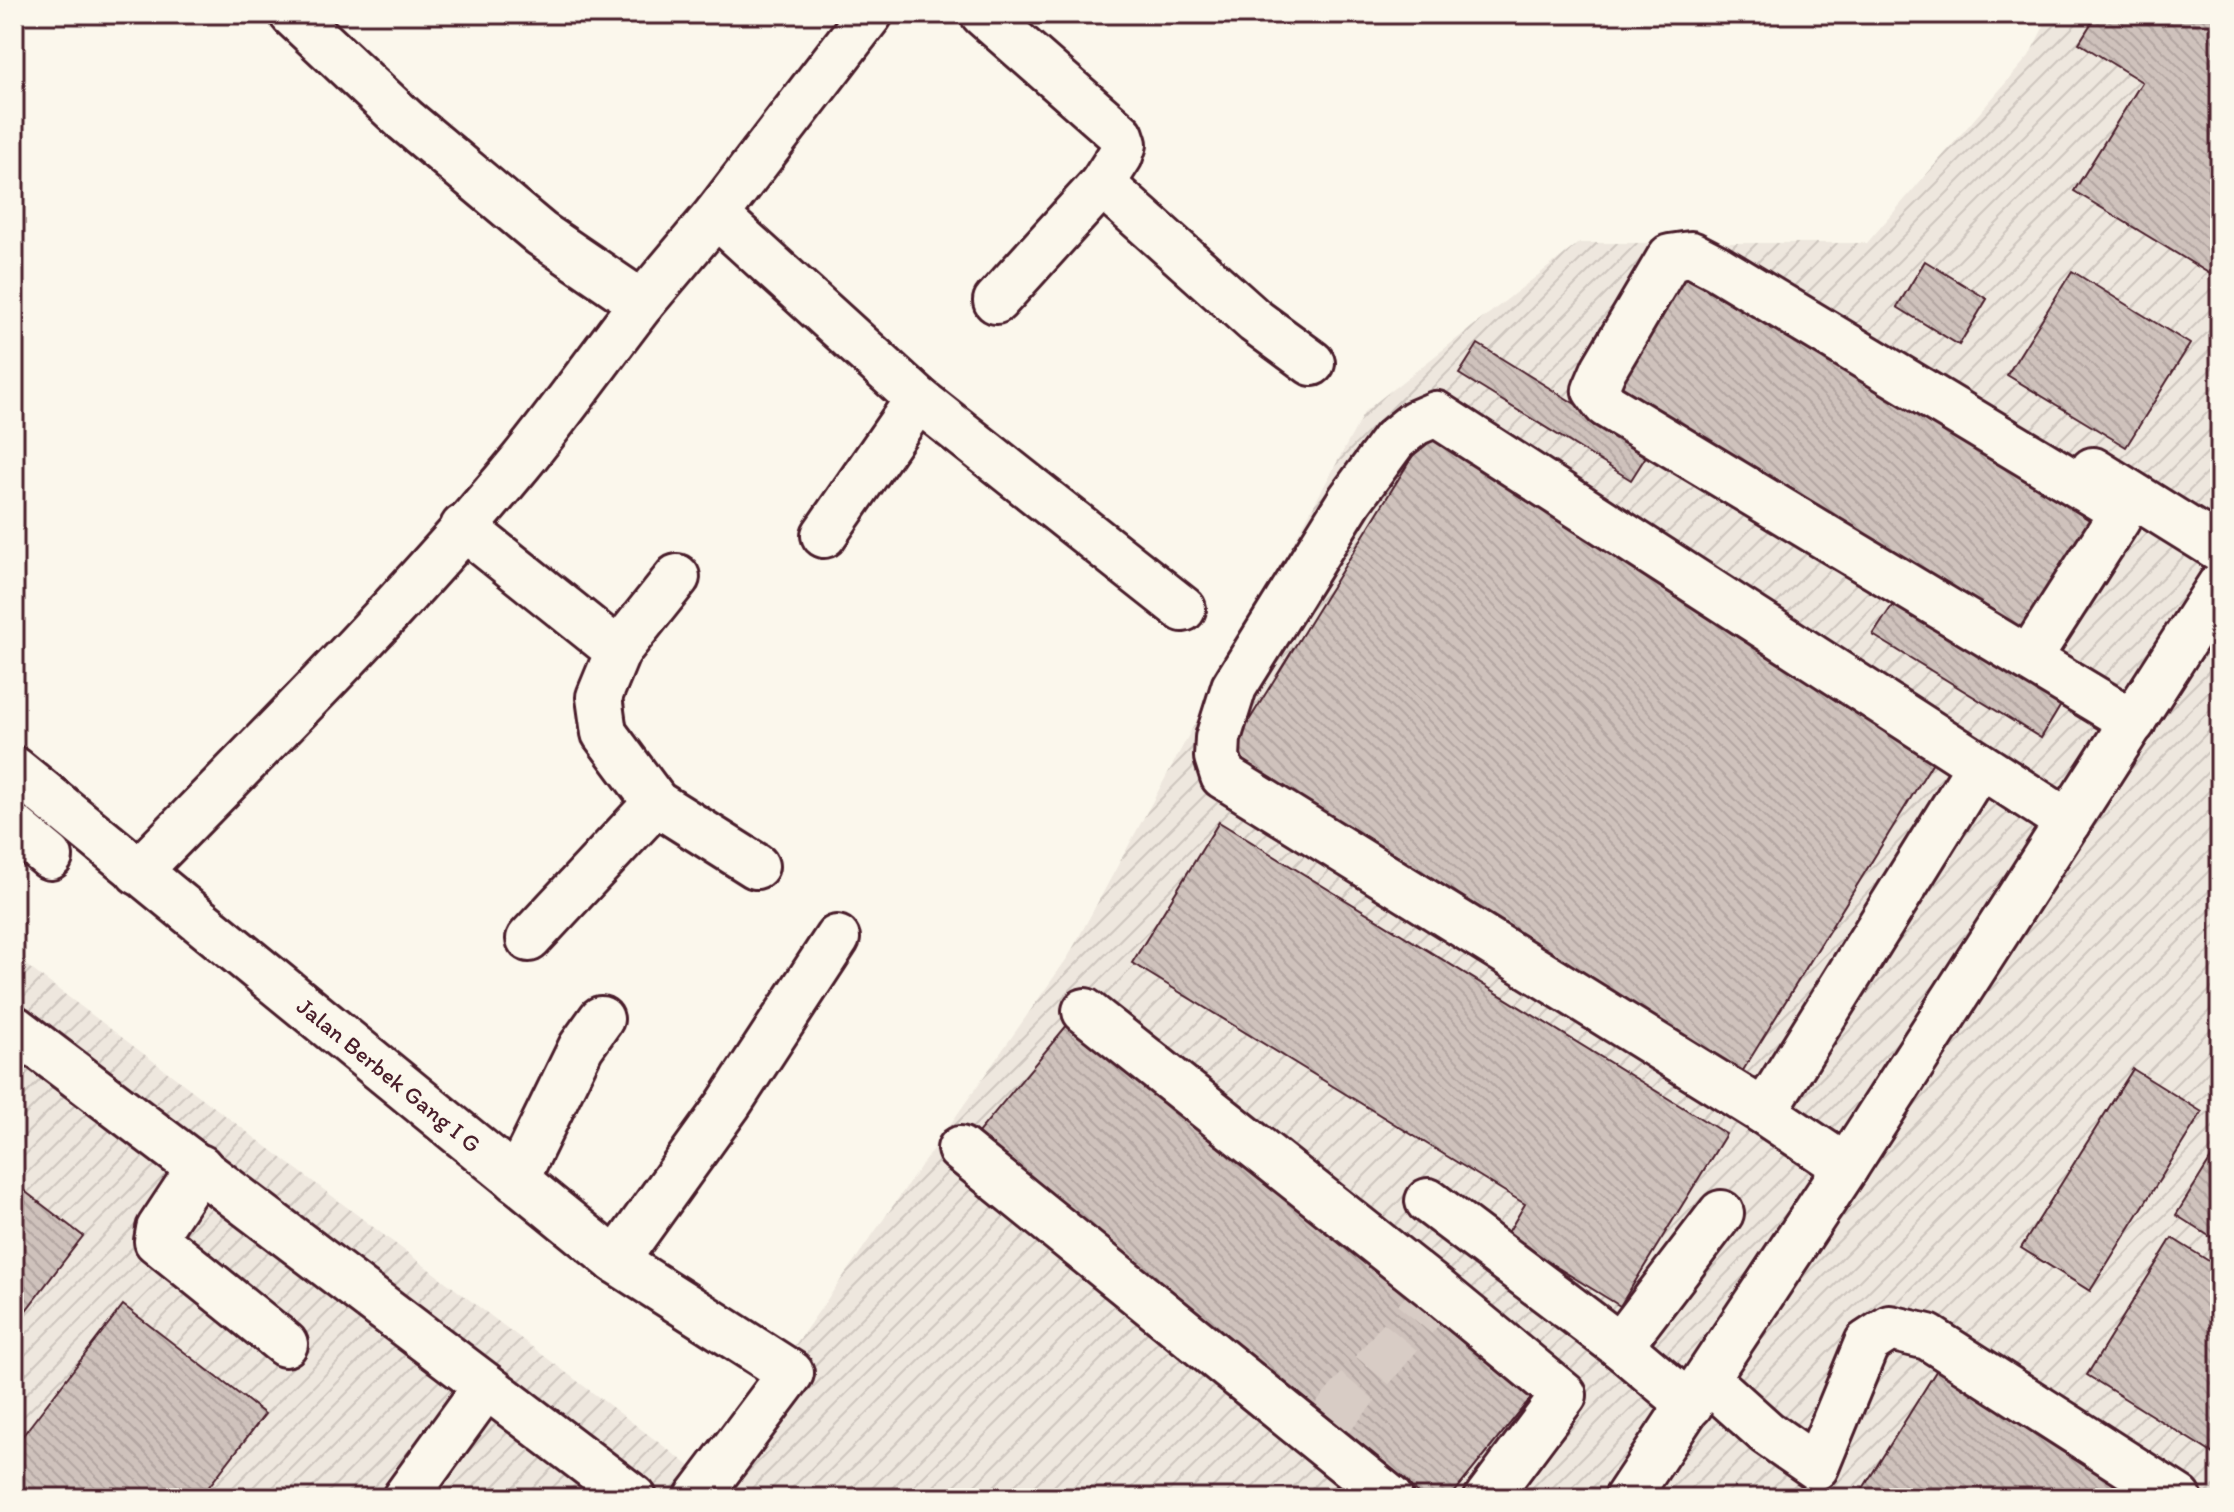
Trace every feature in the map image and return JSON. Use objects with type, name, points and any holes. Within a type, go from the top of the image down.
[{"type":"street","points":[[292,14],[405,120],[541,234],[642,303]]},
{"type":"street","points":[[138,872],[342,664],[520,462],[870,14]]},
{"type":"street","points":[[983,14],[1121,135],[1124,144],[1102,184],[996,301]]},
{"type":"street","points":[[1102,184],[1255,321],[1312,363]]},
{"type":"street","points":[[716,215],[918,399],[1183,609]]},
{"type":"street","points":[[2029,658],[2118,519],[2108,503],[1716,267],[1691,254],[1670,257],[1604,369],[1595,390],[1606,405],[2133,722]]},
{"type":"street","points":[[1810,294],[2220,549]]},
{"type":"street","points":[[824,535],[918,399]]},
{"type":"street","points":[[1846,1167],[1764,1112],[1223,776],[1217,757],[1218,738],[1234,687],[1350,500],[1394,440],[1415,423],[1436,414],[2068,822]]},
{"type":"street","points":[[463,527],[618,651]]},
{"type":"street","points":[[677,577],[618,651],[599,697],[604,733],[656,803],[756,866]]},
{"type":"street","points":[[1627,1498],[2217,596]]},
{"type":"street","points":[[1764,1112],[1979,766]]},
{"type":"street","name":"Jalan Berbek Gang I G","points":[[14,769],[616,1261],[791,1373],[697,1498]]},
{"type":"street","points":[[529,939],[656,803]]},
{"type":"street","points":[[14,827],[50,857]]},
{"type":"street","points":[[616,1261],[728,1105],[837,938]]},
{"type":"street","points":[[1085,1011],[1434,1296],[1564,1395],[1487,1498]]},
{"type":"street","points":[[516,1180],[581,1047],[601,1019]]},
{"type":"street","points":[[14,1028],[634,1498]]},
{"type":"street","points":[[960,1149],[1323,1430],[1390,1498]]},
{"type":"street","points":[[200,1167],[165,1219],[157,1241],[285,1344]]},
{"type":"street","points":[[1428,1201],[1620,1346],[1767,1433],[1816,1482],[1867,1343],[1890,1328],[1928,1337],[2179,1498]]},
{"type":"street","points":[[1620,1346],[1721,1213]]},
{"type":"street","points":[[420,1493],[486,1386]]},
{"type":"shaded area","points":[[2050,14],[2220,14],[2220,1498],[14,1498],[14,956],[703,1476],[1068,957],[1365,411],[1579,243],[1867,243],[2029,56]]},
{"type":"building","points":[[2097,14],[2220,14],[2220,280],[2074,191],[2142,82],[2079,43]]},
{"type":"building","points":[[1691,258],[2106,514],[2021,651],[1607,396]]},
{"type":"building","points":[[1925,261],[1987,299],[1959,345],[1897,307]]},
{"type":"building","points":[[2072,271],[2190,344],[2126,447],[2007,375]]},
{"type":"building","points":[[1478,344],[1650,450],[1631,480],[1459,374]]},
{"type":"building","points":[[1430,428],[1944,744],[1739,1077],[1224,761]]},
{"type":"building","points":[[1897,598],[2064,700],[2041,738],[1873,635]]},
{"type":"building","points":[[1219,822],[1726,1134],[1620,1306],[1506,1236],[1525,1204],[1132,963]]},
{"type":"building","points":[[1077,1013],[1538,1389],[1450,1498],[1424,1498],[977,1134]]},
{"type":"building","points":[[2133,1069],[2202,1112],[2090,1291],[2021,1248]]},
{"type":"building","points":[[2220,1144],[2220,1243],[2176,1215]]},
{"type":"building","points":[[14,1183],[83,1236],[14,1326]]},
{"type":"building","points":[[2172,1238],[2220,1268],[2220,1458],[2087,1375]]},
{"type":"building","points":[[123,1305],[265,1414],[200,1498],[14,1498],[14,1447]]},
{"type":"building","points":[[1938,1368],[2147,1498],[1857,1498]]},
{"type":"tunnel","points":[[1330,1421],[1430,1301]]}]
